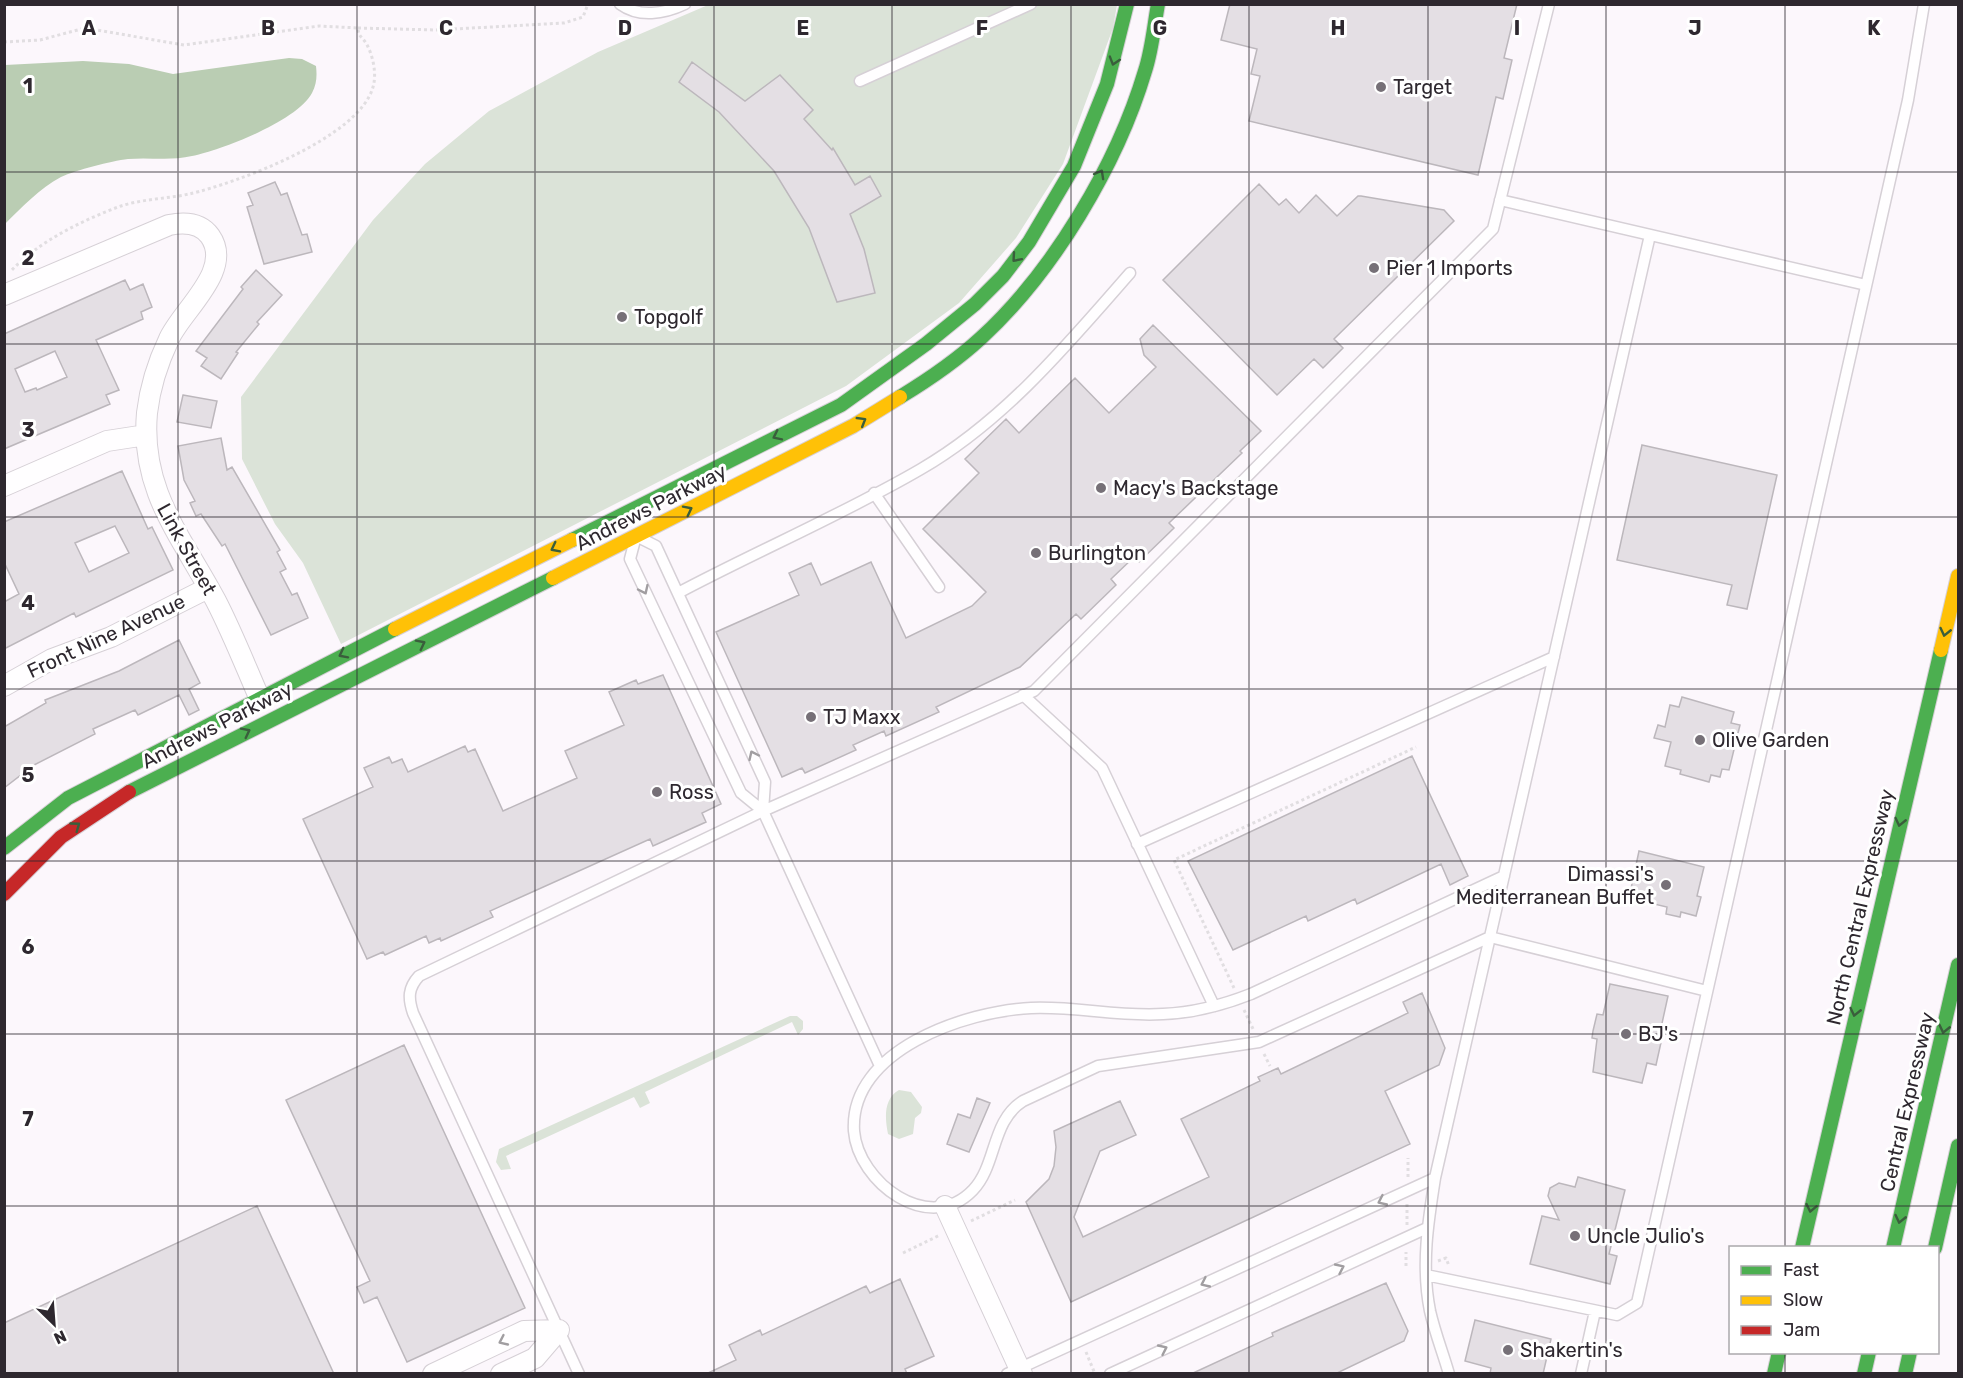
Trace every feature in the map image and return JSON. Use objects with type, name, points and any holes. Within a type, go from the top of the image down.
[{"type":"main road","name":"Andrews Parkway","points":[[6,843],[68,798],[259,697],[841,405],[913,355],[977,302],[1024,248],[1050,211],[1088,136],[1123,33],[1127,4]]},
{"type":"main road","name":"Andrews Parkway","points":[[4,894],[61,837],[134,789],[853,426],[931,378],[996,323],[1072,225],[1115,147],[1143,78],[1158,4]]},
{"type":"main road","points":[[1050,211],[1072,225]]},
{"type":"main road","points":[[626,512],[636,536]]},
{"type":"main road","name":"North Central Expressway","points":[[1802,1246],[1847,1045],[1959,576]]},
{"type":"main road","points":[[6,843],[32,864]]},
{"type":"main road","name":"Central Expressway","points":[[1893,1246],[1959,965]]},
{"type":"main road","points":[[1935,1246],[1959,1146]]},
{"type":"main road","points":[[1774,1374],[1779,1354]]},
{"type":"main road","points":[[1864,1374],[1869,1354]]},
{"type":"main road","points":[[1905,1374],[1910,1354]]},
{"type":"street","name":"Link Street","points":[[4,295],[169,225],[189,223],[208,233],[217,253],[213,272],[181,317],[162,354],[150,396],[146,435],[151,476],[160,503],[208,588],[259,697]]},
{"type":"street","points":[[4,486],[107,441],[146,435]]},
{"type":"street","name":"Front Nine Avenue","points":[[4,686],[46,662],[120,633],[208,588]]},
{"type":"street","points":[[945,1206],[1016,1372]]},
{"type":"street","points":[[433,1374],[524,1331],[559,1330]]},
{"type":"street","points":[[501,1374],[535,1358],[559,1330]]},
{"type":"lane","points":[[620,4],[643,14],[675,9],[685,4]]},
{"type":"lane","points":[[860,81],[1031,4]]},
{"type":"lane","points":[[579,1374],[413,1013],[410,1002],[413,982],[419,975],[763,811],[1023,695],[1041,684],[1493,230],[1549,4]]},
{"type":"lane","points":[[1426,1275],[1617,1315],[1637,1303],[1913,77],[1924,4]]},
{"type":"lane","points":[[1500,200],[1866,285]]},
{"type":"lane","points":[[1449,1374],[1434,1326],[1426,1275],[1427,1228],[1435,1178],[1650,235]]},
{"type":"lane","points":[[678,593],[922,468],[1001,409],[1059,354],[1130,273]]},
{"type":"lane","points":[[874,493],[939,587]]},
{"type":"lane","points":[[763,811],[765,782],[678,593],[656,546],[636,536],[630,559],[741,793],[763,811],[880,1066]]},
{"type":"lane","points":[[1137,844],[1554,657]]},
{"type":"lane","points":[[1023,695],[1101,768],[1214,1006]]},
{"type":"lane","points":[[1504,876],[1239,999],[1214,1006],[1146,1015],[1071,1007],[1028,1008],[971,1019],[936,1031],[903,1047],[880,1066],[866,1083],[857,1105],[854,1128],[859,1153],[878,1183],[892,1194],[913,1203],[945,1206],[960,1201],[977,1186],[1003,1123],[1013,1109],[1023,1101],[1098,1066],[1259,1042],[1490,937],[1707,991]]},
{"type":"lane","points":[[1016,1372],[1435,1178]]},
{"type":"lane","points":[[1110,1374],[1427,1228]]},
{"type":"lane","points":[[1581,1374],[1595,1311]]},
{"type":"path","points":[[4,42],[40,40],[85,28],[184,45],[319,26],[436,30],[564,23],[583,17],[588,4]]},
{"type":"path","points":[[4,278],[30,251],[108,211],[130,204],[189,194],[266,170],[345,124],[363,106],[373,87],[374,65],[367,44],[358,34],[358,28]]},
{"type":"path","points":[[1270,1066],[1174,860],[1416,747]]},
{"type":"path","points":[[1406,1266],[1408,1158]]},
{"type":"shaded area","name":"Topgolf","points":[[708,5],[1117,5],[1113,28],[1063,164],[1016,238],[959,303],[846,386],[341,644],[303,563],[275,524],[242,459],[241,397],[373,220],[425,164],[489,111],[598,52]]},
{"type":"shaded area","points":[[289,58],[302,59],[316,66],[316,83],[304,104],[275,124],[239,141],[205,153],[176,158],[128,159],[67,174],[38,192],[5,224],[5,65],[83,61],[129,64],[173,74]]},
{"type":"shaded area","points":[[790,1016],[797,1016],[803,1021],[803,1029],[798,1035],[792,1022],[645,1092],[650,1103],[640,1108],[634,1097],[506,1156],[511,1169],[501,1170],[496,1162],[499,1149]]},
{"type":"shaded area","points":[[899,1090],[911,1092],[922,1107],[921,1113],[915,1118],[913,1134],[899,1139],[888,1134],[886,1110],[890,1099]]},
{"type":"building","name":"Target","points":[[1230,4],[1517,4],[1504,58],[1512,60],[1503,99],[1496,97],[1478,175],[1249,121],[1260,76],[1251,74],[1257,49],[1221,40]]},
{"type":"building","points":[[692,62],[745,101],[780,75],[813,110],[804,119],[832,150],[833,148],[855,185],[870,176],[881,196],[850,214],[864,249],[875,293],[837,302],[809,228],[774,171],[719,112],[679,82]]},
{"type":"building","points":[[275,182],[281,195],[287,193],[302,235],[307,234],[312,252],[264,264],[247,207],[253,205],[248,193]]},
{"type":"building","points":[[1259,184],[1279,205],[1286,199],[1299,213],[1316,195],[1337,216],[1358,196],[1361,196],[1444,210],[1454,221],[1334,339],[1343,348],[1323,368],[1314,359],[1277,395],[1163,280]]},
{"type":"building","points":[[256,270],[282,295],[257,322],[259,324],[236,352],[238,353],[221,379],[201,366],[207,358],[196,351],[243,289],[241,287]]},
{"type":"building","points":[[125,280],[130,290],[143,284],[152,307],[141,312],[143,319],[96,340],[119,390],[106,395],[110,404],[4,449],[4,334]],"holes":[[[55,351],[67,377],[37,390],[36,388],[25,392],[15,369]]]},
{"type":"building","points":[[1153,325],[1261,431],[1240,451],[1242,453],[1169,523],[1174,528],[1139,562],[1134,557],[1111,579],[1116,585],[1081,619],[1076,614],[1020,667],[936,707],[939,712],[886,736],[884,731],[853,745],[856,750],[805,773],[802,768],[782,777],[716,632],[799,595],[789,573],[811,563],[821,585],[871,562],[906,638],[972,606],[986,592],[923,529],[979,473],[965,459],[1006,419],[1019,433],[1075,378],[1109,413],[1156,367],[1144,355],[1140,339]]},
{"type":"building","points":[[183,395],[217,401],[211,428],[177,422]]},
{"type":"building","points":[[221,438],[227,470],[232,467],[280,550],[277,552],[286,569],[280,572],[292,595],[297,593],[308,618],[271,635],[225,544],[222,546],[201,514],[196,516],[190,503],[195,501],[184,480],[178,446]]},
{"type":"building","points":[[1642,445],[1777,475],[1747,609],[1727,605],[1732,585],[1617,560]]},
{"type":"building","points":[[122,471],[148,529],[152,527],[173,570],[76,617],[74,613],[4,649],[4,602],[19,594],[4,562],[4,522]],"holes":[[[115,526],[129,553],[89,572],[75,543]]]},
{"type":"building","points":[[179,640],[200,683],[189,689],[199,710],[189,715],[179,695],[138,715],[135,710],[93,729],[95,734],[34,765],[4,788],[4,727],[46,703],[45,700],[119,671]]},
{"type":"building","points":[[663,675],[721,804],[702,813],[706,822],[653,846],[650,839],[490,911],[493,917],[441,941],[440,938],[429,943],[426,936],[385,955],[383,952],[367,959],[303,819],[373,787],[364,768],[389,757],[392,763],[402,759],[408,772],[465,746],[468,752],[475,749],[503,811],[577,778],[565,751],[624,725],[609,692],[636,680],[638,684]]},
{"type":"building","name":"Olive Garden","points":[[1682,697],[1734,712],[1731,723],[1740,725],[1729,770],[1722,769],[1720,777],[1711,775],[1709,782],[1680,774],[1681,770],[1665,766],[1671,742],[1654,738],[1658,725],[1665,727],[1670,705],[1679,707]]},
{"type":"building","points":[[1412,756],[1468,876],[1450,885],[1441,864],[1357,904],[1355,899],[1308,921],[1306,916],[1233,950],[1188,861]]},
{"type":"building","name":"Dimassi's Mediterranean Buffet","points":[[1639,851],[1704,867],[1697,896],[1701,897],[1696,916],[1681,912],[1680,917],[1666,914],[1667,907],[1629,898]]},
{"type":"building","name":"BJ's","points":[[1610,984],[1668,996],[1659,1037],[1662,1038],[1656,1065],[1647,1063],[1642,1083],[1593,1072],[1597,1039],[1592,1038],[1593,1031],[1597,1014],[1603,1015]]},
{"type":"building","points":[[1422,993],[1445,1048],[1439,1065],[1385,1091],[1410,1144],[1071,1302],[1026,1202],[1049,1179],[1054,1166],[1056,1147],[1054,1131],[1120,1101],[1136,1135],[1100,1151],[1074,1217],[1083,1237],[1209,1177],[1181,1119],[1260,1081],[1258,1077],[1278,1068],[1281,1074],[1408,1013],[1403,1002]]},
{"type":"building","points":[[404,1045],[525,1308],[407,1362],[377,1297],[364,1303],[357,1287],[370,1281],[286,1100]]},
{"type":"building","points":[[977,1098],[990,1103],[969,1152],[947,1144],[958,1114],[970,1118]]},
{"type":"building","name":"Uncle Julio's","points":[[1578,1177],[1625,1190],[1609,1254],[1617,1256],[1610,1284],[1530,1264],[1542,1216],[1559,1220],[1548,1196],[1550,1188],[1559,1183],[1575,1187]]},
{"type":"building","points":[[257,1206],[334,1374],[4,1374],[4,1323]]},
{"type":"building","points":[[900,1279],[934,1356],[905,1369],[907,1374],[706,1374],[736,1360],[729,1345],[760,1330],[762,1335],[866,1286],[870,1293]]},
{"type":"building","points":[[1386,1283],[1408,1331],[1404,1341],[1335,1374],[1191,1374],[1273,1336],[1272,1333]]},
{"type":"building","name":"Shakertin's","points":[[1475,1320],[1551,1339],[1543,1374],[1490,1374],[1491,1368],[1465,1361]]},
{"type":"traffic: fast","points":[[572,540],[841,405],[926,344],[975,304],[1003,276],[1029,242],[1074,166],[1107,84],[1127,4]]},
{"type":"traffic: fast","points":[[900,397],[962,355],[1008,311],[1033,282],[1080,215],[1118,143],[1133,107],[1149,55],[1158,4]]},
{"type":"traffic: fast","points":[[129,792],[553,578]]},
{"type":"traffic: fast","points":[[4,848],[68,798],[395,629]]},
{"type":"traffic: fast","points":[[1802,1246],[1941,650]]},
{"type":"traffic: fast","points":[[1893,1246],[1958,965]]},
{"type":"traffic: fast","points":[[1935,1246],[1958,1146]]},
{"type":"traffic: fast","points":[[1774,1374],[1779,1354]]},
{"type":"traffic: fast","points":[[1864,1374],[1869,1354]]},
{"type":"traffic: fast","points":[[1905,1374],[1910,1354]]},
{"type":"traffic: slow","points":[[553,578],[853,426],[900,397]]},
{"type":"traffic: slow","points":[[395,629],[572,540]]},
{"type":"traffic: slow","points":[[1941,650],[1958,576]]},
{"type":"traffic: jam","points":[[4,894],[61,837],[129,792]]},
{"type":"place","name":"Target","points":[[1381,87]]},
{"type":"place","name":"Pier 1 Imports","points":[[1374,268]]},
{"type":"place","name":"Topgolf","points":[[622,317]]},
{"type":"place","name":"Macy's Backstage","points":[[1101,488]]},
{"type":"place","name":"Burlington","points":[[1036,553]]},
{"type":"place","name":"TJ Maxx","points":[[811,717]]},
{"type":"place","name":"Olive Garden","points":[[1700,740]]},
{"type":"place","name":"Ross","points":[[657,792]]},
{"type":"place","name":"Dimassi's Mediterranean Buffet","points":[[1666,885]]},
{"type":"place","name":"BJ's","points":[[1626,1034]]},
{"type":"place","name":"Uncle Julio's","points":[[1575,1236]]},
{"type":"place","name":"Shakertin's","points":[[1508,1350]]}]
